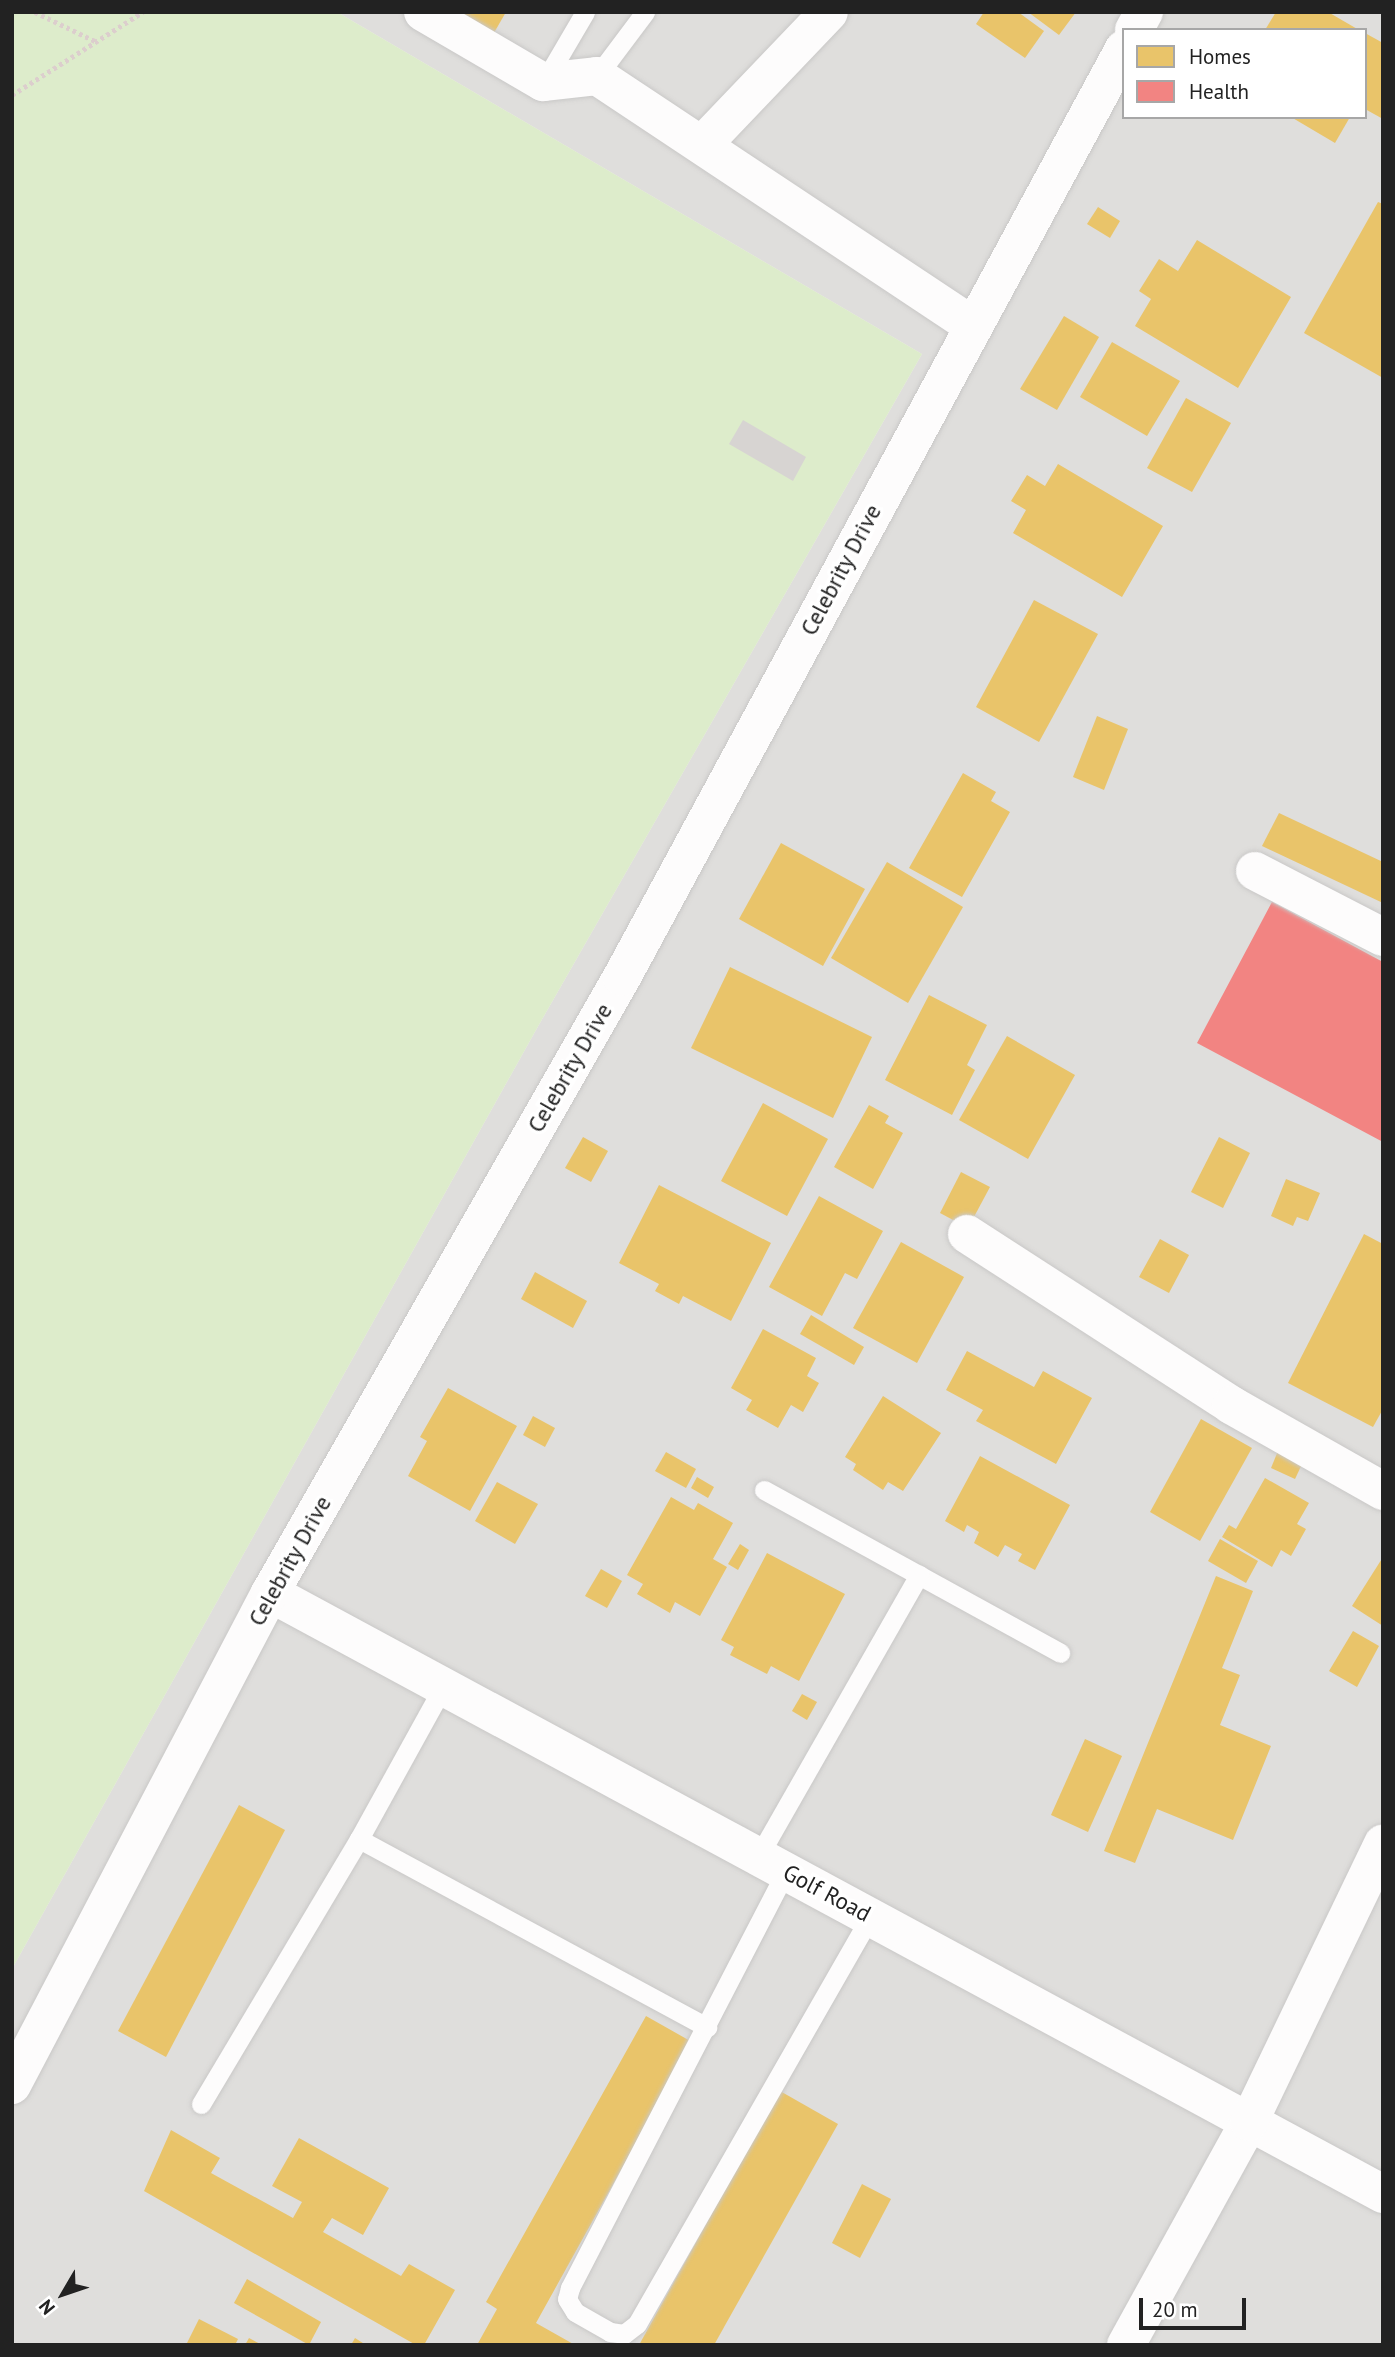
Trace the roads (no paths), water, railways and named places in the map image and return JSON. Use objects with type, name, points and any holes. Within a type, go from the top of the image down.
[{"type":"street","points":[[422,12],[543,82],[597,76],[704,144],[973,326]]},
{"type":"street","points":[[704,144],[829,12]]},
{"type":"street","points":[[1135,28],[1144,12]]},
{"type":"street","name":"Celebrity Drive","points":[[12,2085],[270,1593],[622,976],[1122,53]]},
{"type":"street","points":[[1255,870],[1383,937]]},
{"type":"street","points":[[967,1234],[1231,1405],[1383,1491]]},
{"type":"street","name":"Golf Road","points":[[270,1593],[1383,2194]]},
{"type":"street","points":[[1126,2345],[1249,2122],[1383,1844]]},
{"type":"lane","points":[[543,82],[585,12]]},
{"type":"lane","points":[[597,76],[645,12]]},
{"type":"lane","points":[[764,1490],[1060,1653]]},
{"type":"lane","points":[[870,1917],[637,2324],[624,2334],[610,2332],[575,2312],[567,2299],[570,2288],[707,2027],[772,1864],[919,1575]]},
{"type":"lane","points":[[201,2104],[359,1839],[443,1687]]},
{"type":"lane","points":[[359,1839],[707,2027]]}]
